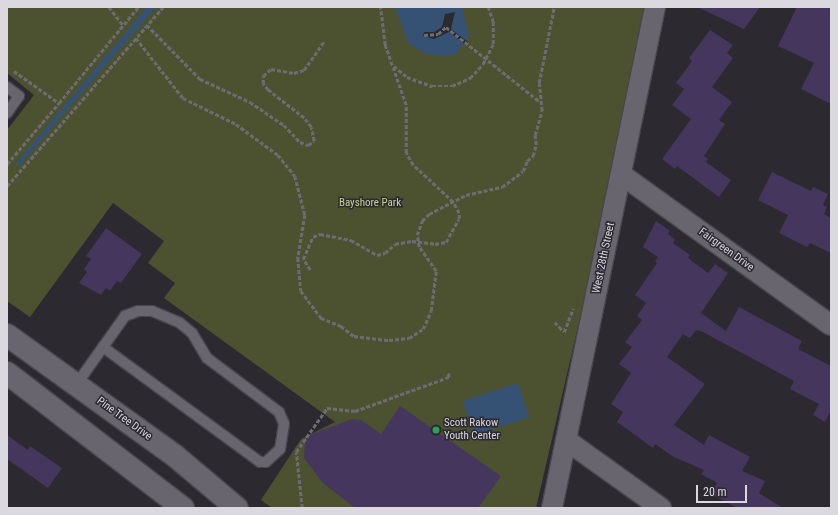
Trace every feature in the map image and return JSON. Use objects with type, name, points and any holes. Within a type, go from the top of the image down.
[{"type":"main road","name":"Pine Tree Drive","points":[[7,335],[174,455],[237,508]]},
{"type":"main road","points":[[7,373],[181,507]]},
{"type":"street","name":"West 28th Street","points":[[552,508],[622,175],[655,7]]},
{"type":"street","name":"Fairgreen Drive","points":[[622,175],[831,325]]},
{"type":"street","points":[[566,440],[662,508]]},
{"type":"lane","points":[[7,87],[19,96],[7,113]]},
{"type":"lane","points":[[76,385],[125,316],[138,311],[152,311],[180,322],[192,333],[207,358],[279,412],[284,424],[280,449],[270,460],[260,462],[103,347]]},
{"type":"path","points":[[109,7],[123,26]]},
{"type":"path","points":[[7,164],[138,7]]},
{"type":"path","points":[[7,186],[163,7]]},
{"type":"path","points":[[310,270],[302,259],[313,237],[320,234],[351,240],[377,255],[385,253],[395,244],[412,241],[446,242],[459,219],[459,213],[453,202],[408,157],[405,144],[406,105],[383,35],[380,7]]},
{"type":"path","points":[[392,65],[423,84],[444,87],[470,78],[486,59],[493,44],[494,32],[488,7]]},
{"type":"path","points":[[136,38],[183,98],[236,124],[278,155],[295,176],[305,215],[298,258],[301,291],[322,318],[341,326],[354,336],[371,340],[409,338],[423,329],[431,311],[436,271],[418,242],[422,221],[429,214],[472,192],[502,187],[523,171],[536,145],[535,135],[542,111],[539,101],[543,60],[554,7]]},
{"type":"path","points":[[147,25],[200,79],[250,102],[284,125],[300,142],[308,145],[314,141],[310,127],[304,118],[268,90],[263,84],[263,76],[271,69],[294,72],[304,70],[324,41]]},
{"type":"path","points":[[424,34],[438,34],[446,28],[539,101]]},
{"type":"path","points":[[14,71],[58,103]]},
{"type":"path","points":[[302,508],[296,452],[327,408],[355,411],[449,377],[448,373]]},
{"type":"green space","name":"Bayshore Park","points":[[7,7],[645,7],[613,175],[536,508],[272,508],[261,500],[301,439],[335,422],[164,298],[175,283],[148,263],[164,241],[113,203],[30,317],[7,301],[7,130],[34,95],[7,73]]},
{"type":"water","points":[[147,7],[156,7],[19,166],[16,163]]},
{"type":"water","points":[[395,7],[462,7],[469,36],[456,54],[445,56],[426,54],[408,43]]},
{"type":"water","points":[[518,383],[529,417],[474,435],[463,401]]},
{"type":"pier","points":[[455,12],[451,29],[468,42],[466,45],[449,32],[434,39],[423,36],[424,32],[434,32],[442,27],[445,14]]},
{"type":"building","points":[[697,7],[760,7],[744,29]]},
{"type":"building","points":[[797,7],[826,7],[831,9],[831,104],[801,89],[814,63],[778,46]]},
{"type":"building","points":[[710,30],[733,45],[727,53],[733,58],[712,87],[732,102],[719,120],[725,124],[704,156],[708,159],[706,162],[731,180],[719,197],[677,166],[675,169],[662,159],[691,119],[672,105],[684,89],[676,83],[692,61],[689,58]]},
{"type":"building","points":[[772,172],[811,191],[813,187],[828,194],[823,205],[827,207],[824,214],[831,218],[831,253],[810,243],[807,247],[779,233],[788,215],[758,200]]},
{"type":"building","points":[[656,221],[670,231],[668,234],[675,239],[673,243],[690,255],[688,258],[708,273],[715,264],[728,273],[701,313],[726,331],[739,307],[802,341],[798,349],[831,366],[831,410],[825,422],[813,415],[819,404],[790,389],[794,381],[701,331],[696,330],[690,338],[683,334],[667,357],[705,384],[674,425],[704,445],[709,435],[750,457],[742,471],[765,481],[759,493],[783,508],[737,508],[711,494],[717,483],[701,474],[704,470],[674,457],[655,444],[653,448],[617,422],[623,412],[611,404],[631,373],[619,364],[632,347],[625,342],[642,320],[637,316],[646,303],[635,295],[657,263],[655,261],[658,257],[643,247]]},
{"type":"building","points":[[106,228],[142,254],[121,283],[117,281],[110,291],[106,288],[101,295],[79,283],[87,272],[84,269],[91,259],[86,256]]},
{"type":"building","name":"Scott Rakow Youth Center","points":[[400,406],[501,476],[478,508],[355,508],[323,483],[304,458],[305,440],[312,434],[352,419],[361,420],[381,434]]},
{"type":"building","points":[[7,435],[28,450],[30,446],[62,468],[48,488],[7,459]]},
{"type":"place","name":"Scott Rakow Youth Center","points":[[436,430]]}]
